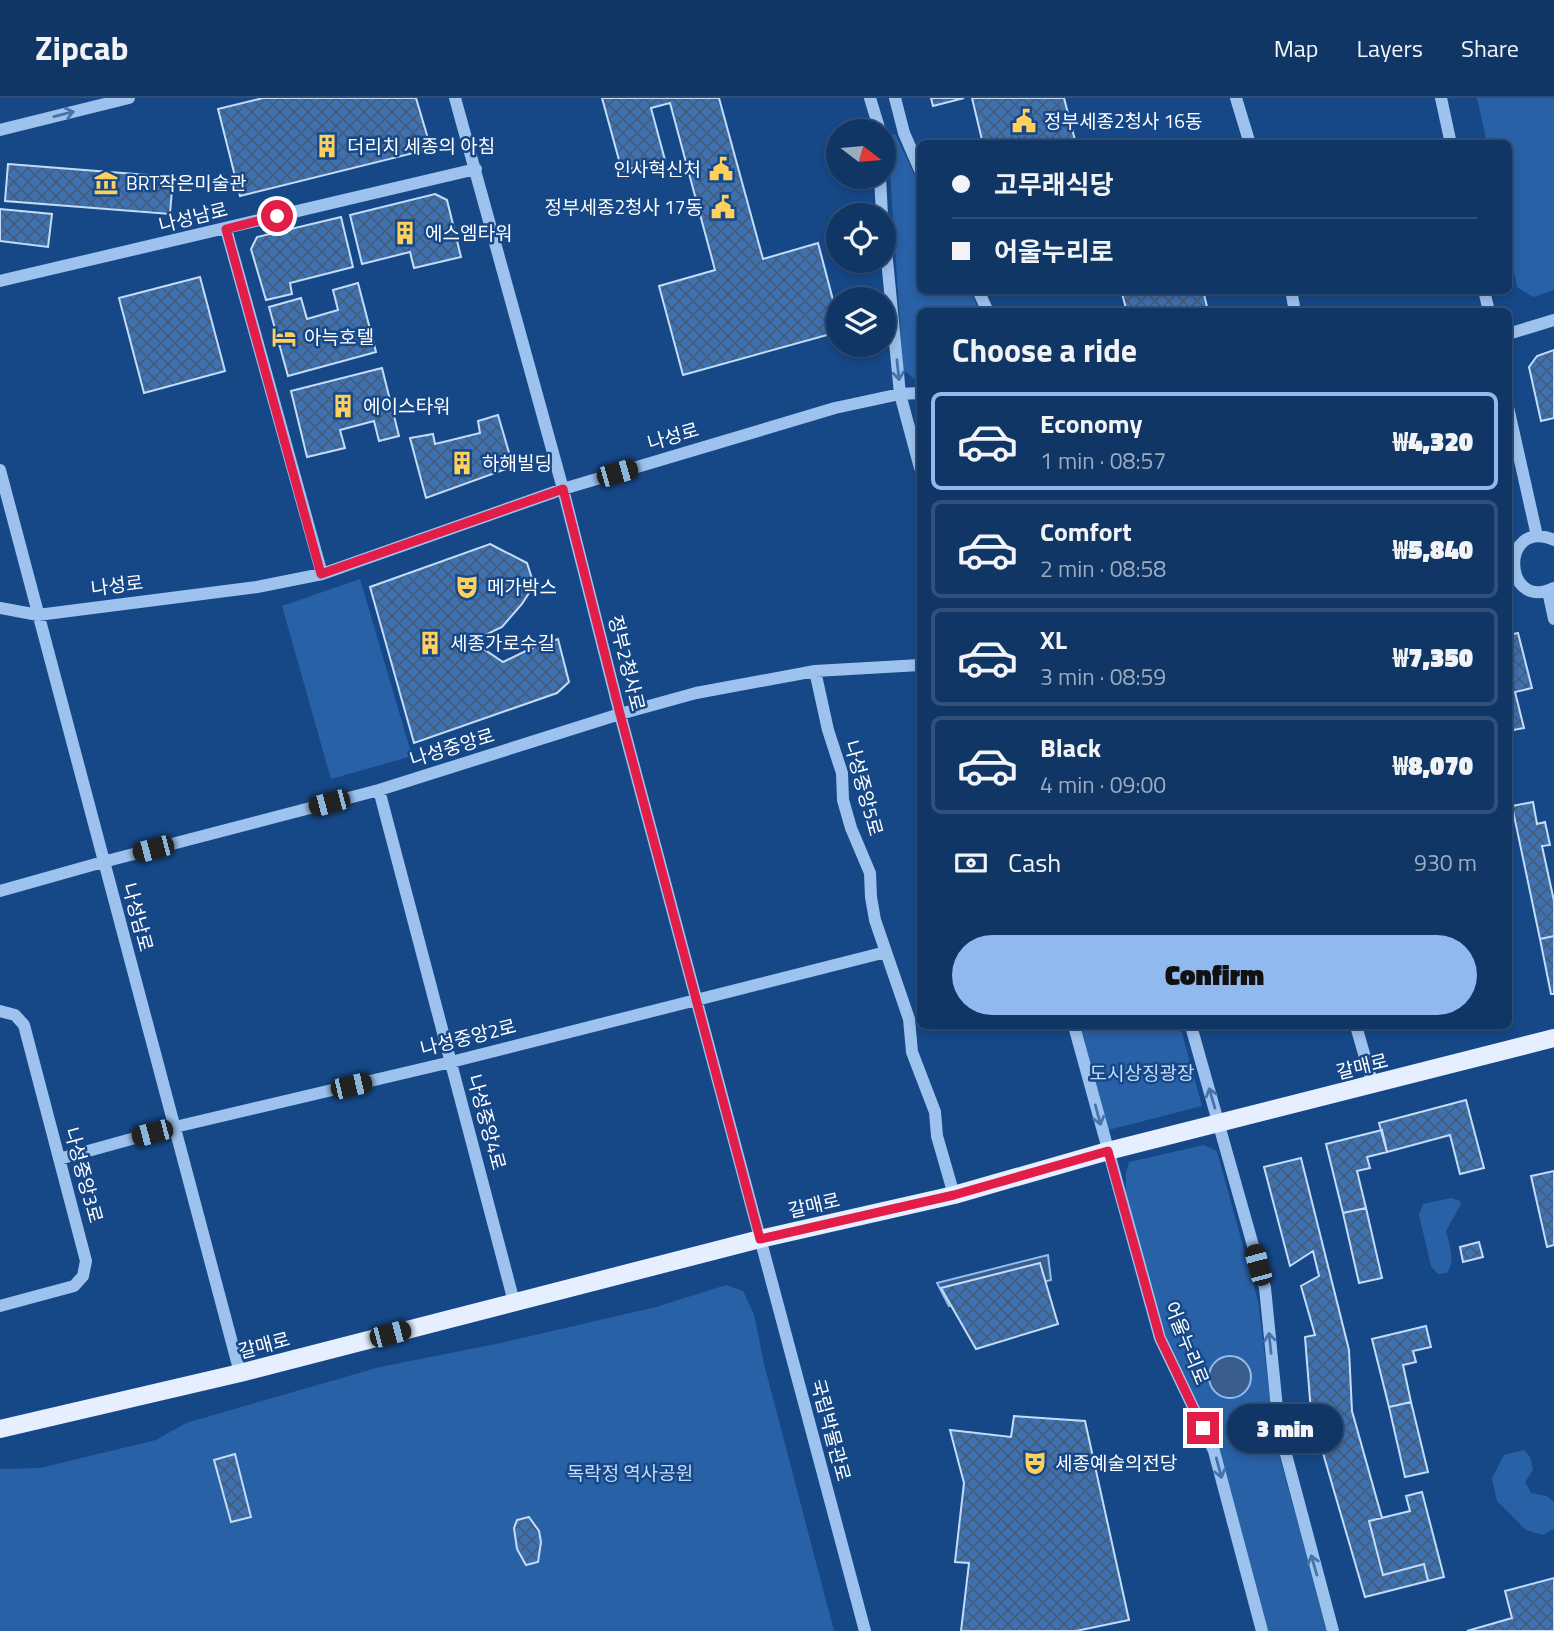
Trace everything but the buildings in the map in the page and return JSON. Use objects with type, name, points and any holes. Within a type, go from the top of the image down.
[{"type":"main road","name":"갈매로","points":[[0,1429],[240,1373],[760,1239],[954,1195],[1108,1151],[1554,1038]]},
{"type":"street","points":[[0,130],[129,98]]},
{"type":"street","name":"정부2청사로","points":[[455,98],[563,489],[760,1239]]},
{"type":"street","points":[[870,98],[876,119]]},
{"type":"street","points":[[895,98],[904,132],[917,163]]},
{"type":"street","points":[[1236,98],[1249,140]]},
{"type":"street","points":[[1441,98],[1450,140]]},
{"type":"street","name":"나성남로","points":[[0,281],[475,169]]},
{"type":"street","points":[[226,229],[321,574]]},
{"type":"street","points":[[888,273],[900,394],[917,457]]},
{"type":"street","points":[[1512,333],[1554,320]]},
{"type":"street","name":"나성로","points":[[0,608],[38,615],[257,587],[321,574],[563,489],[835,408],[900,394],[917,393]]},
{"type":"street","points":[[1512,425],[1537,536]]},
{"type":"street","name":"나성남로","points":[[0,470],[240,1373]]},
{"type":"street","points":[[1512,564],[1521,544],[1537,536],[1554,540]]},
{"type":"street","points":[[1512,571],[1530,590],[1551,589],[1554,619]]},
{"type":"street","name":"나성중앙로","points":[[0,891],[379,790],[620,714],[696,693],[815,671],[917,665]]},
{"type":"street","name":"나성중앙5로","points":[[815,671],[828,730],[842,773],[843,800],[851,828],[870,873],[875,920],[909,1019],[912,1052],[935,1112],[937,1136],[954,1195]]},
{"type":"street","name":"나성중앙4로","points":[[379,790],[514,1301]]},
{"type":"street","name":"나성중앙2로","points":[[59,1158],[886,952]]},
{"type":"street","name":"나성중앙3로","points":[[0,1011],[15,1015],[24,1025],[86,1261],[83,1276],[74,1286],[0,1307]]},
{"type":"street","name":"어울누리로","points":[[1075,1029],[1160,1338],[1214,1451],[1262,1631]]},
{"type":"street","points":[[1192,1029],[1265,1288],[1279,1428],[1333,1631]]},
{"type":"street","points":[[1357,1029],[1373,1085]]},
{"type":"street","name":"국립박물관로","points":[[760,1239],[865,1631]]},
{"type":"green space","points":[[1477,98],[1554,98],[1554,290],[1533,297],[1517,287],[1512,261],[1512,140],[1486,140]]},
{"type":"green space","points":[[896,135],[917,180],[917,294],[972,294],[978,308],[917,308],[917,378],[914,379],[903,369],[896,264],[896,203],[892,203],[891,189],[896,189]]},
{"type":"green space","points":[[360,579],[412,756],[331,779],[282,606]]},
{"type":"green space","name":"도시상징광장","points":[[1081,1029],[1181,1029],[1202,1106],[1108,1130]]},
{"type":"green space","points":[[1204,1145],[1217,1151],[1258,1301],[1276,1444],[1328,1631],[1267,1631],[1218,1443],[1167,1341],[1126,1193],[1129,1162]]},
{"type":"green space","points":[[1451,1198],[1461,1204],[1446,1231],[1451,1264],[1447,1273],[1438,1274],[1431,1266],[1419,1215],[1423,1204]]},
{"type":"green space","name":"독락정 역사공원","points":[[726,1285],[743,1291],[754,1314],[764,1364],[834,1631],[0,1631],[0,1469],[40,1468],[156,1440],[186,1423],[380,1367],[501,1343],[656,1307]]},
{"type":"green space","points":[[1524,1450],[1530,1457],[1533,1470],[1525,1482],[1531,1493],[1547,1496],[1554,1502],[1554,1529],[1543,1535],[1526,1530],[1497,1501],[1492,1478],[1504,1455]]},
{"type":"shaded area","points":[[1048,1255],[1051,1280],[949,1306],[937,1283]]},
{"type":"shaded area","points":[[1230,1356],[1245,1362],[1251,1377],[1245,1392],[1230,1398],[1215,1392],[1209,1377],[1215,1362]]},
{"type":"place","name":"정부세종2청사 16동","points":[[1024,121]]},
{"type":"place","name":"더리치 세종의 아침","points":[[327,146]]},
{"type":"place","name":"인사혁신처","points":[[721,169]]},
{"type":"place","name":"BRT작은미술관","points":[[106,183]]},
{"type":"place","name":"정부세종2청사 17동","points":[[723,207]]},
{"type":"place","name":"에스엠타워","points":[[405,233]]},
{"type":"place","name":"아늑호텔","points":[[284,337]]},
{"type":"place","name":"에이스타워","points":[[343,406]]},
{"type":"place","name":"하해빌딩","points":[[462,463]]},
{"type":"place","name":"메가박스","points":[[467,587]]},
{"type":"place","name":"세종가로수길","points":[[430,643]]},
{"type":"place","name":"세종예술의전당","points":[[1035,1463]]},
{"type":"route","points":[[277,216],[226,229],[321,574],[563,489],[760,1239],[954,1195],[1108,1151],[1160,1338],[1203,1428]]}]
